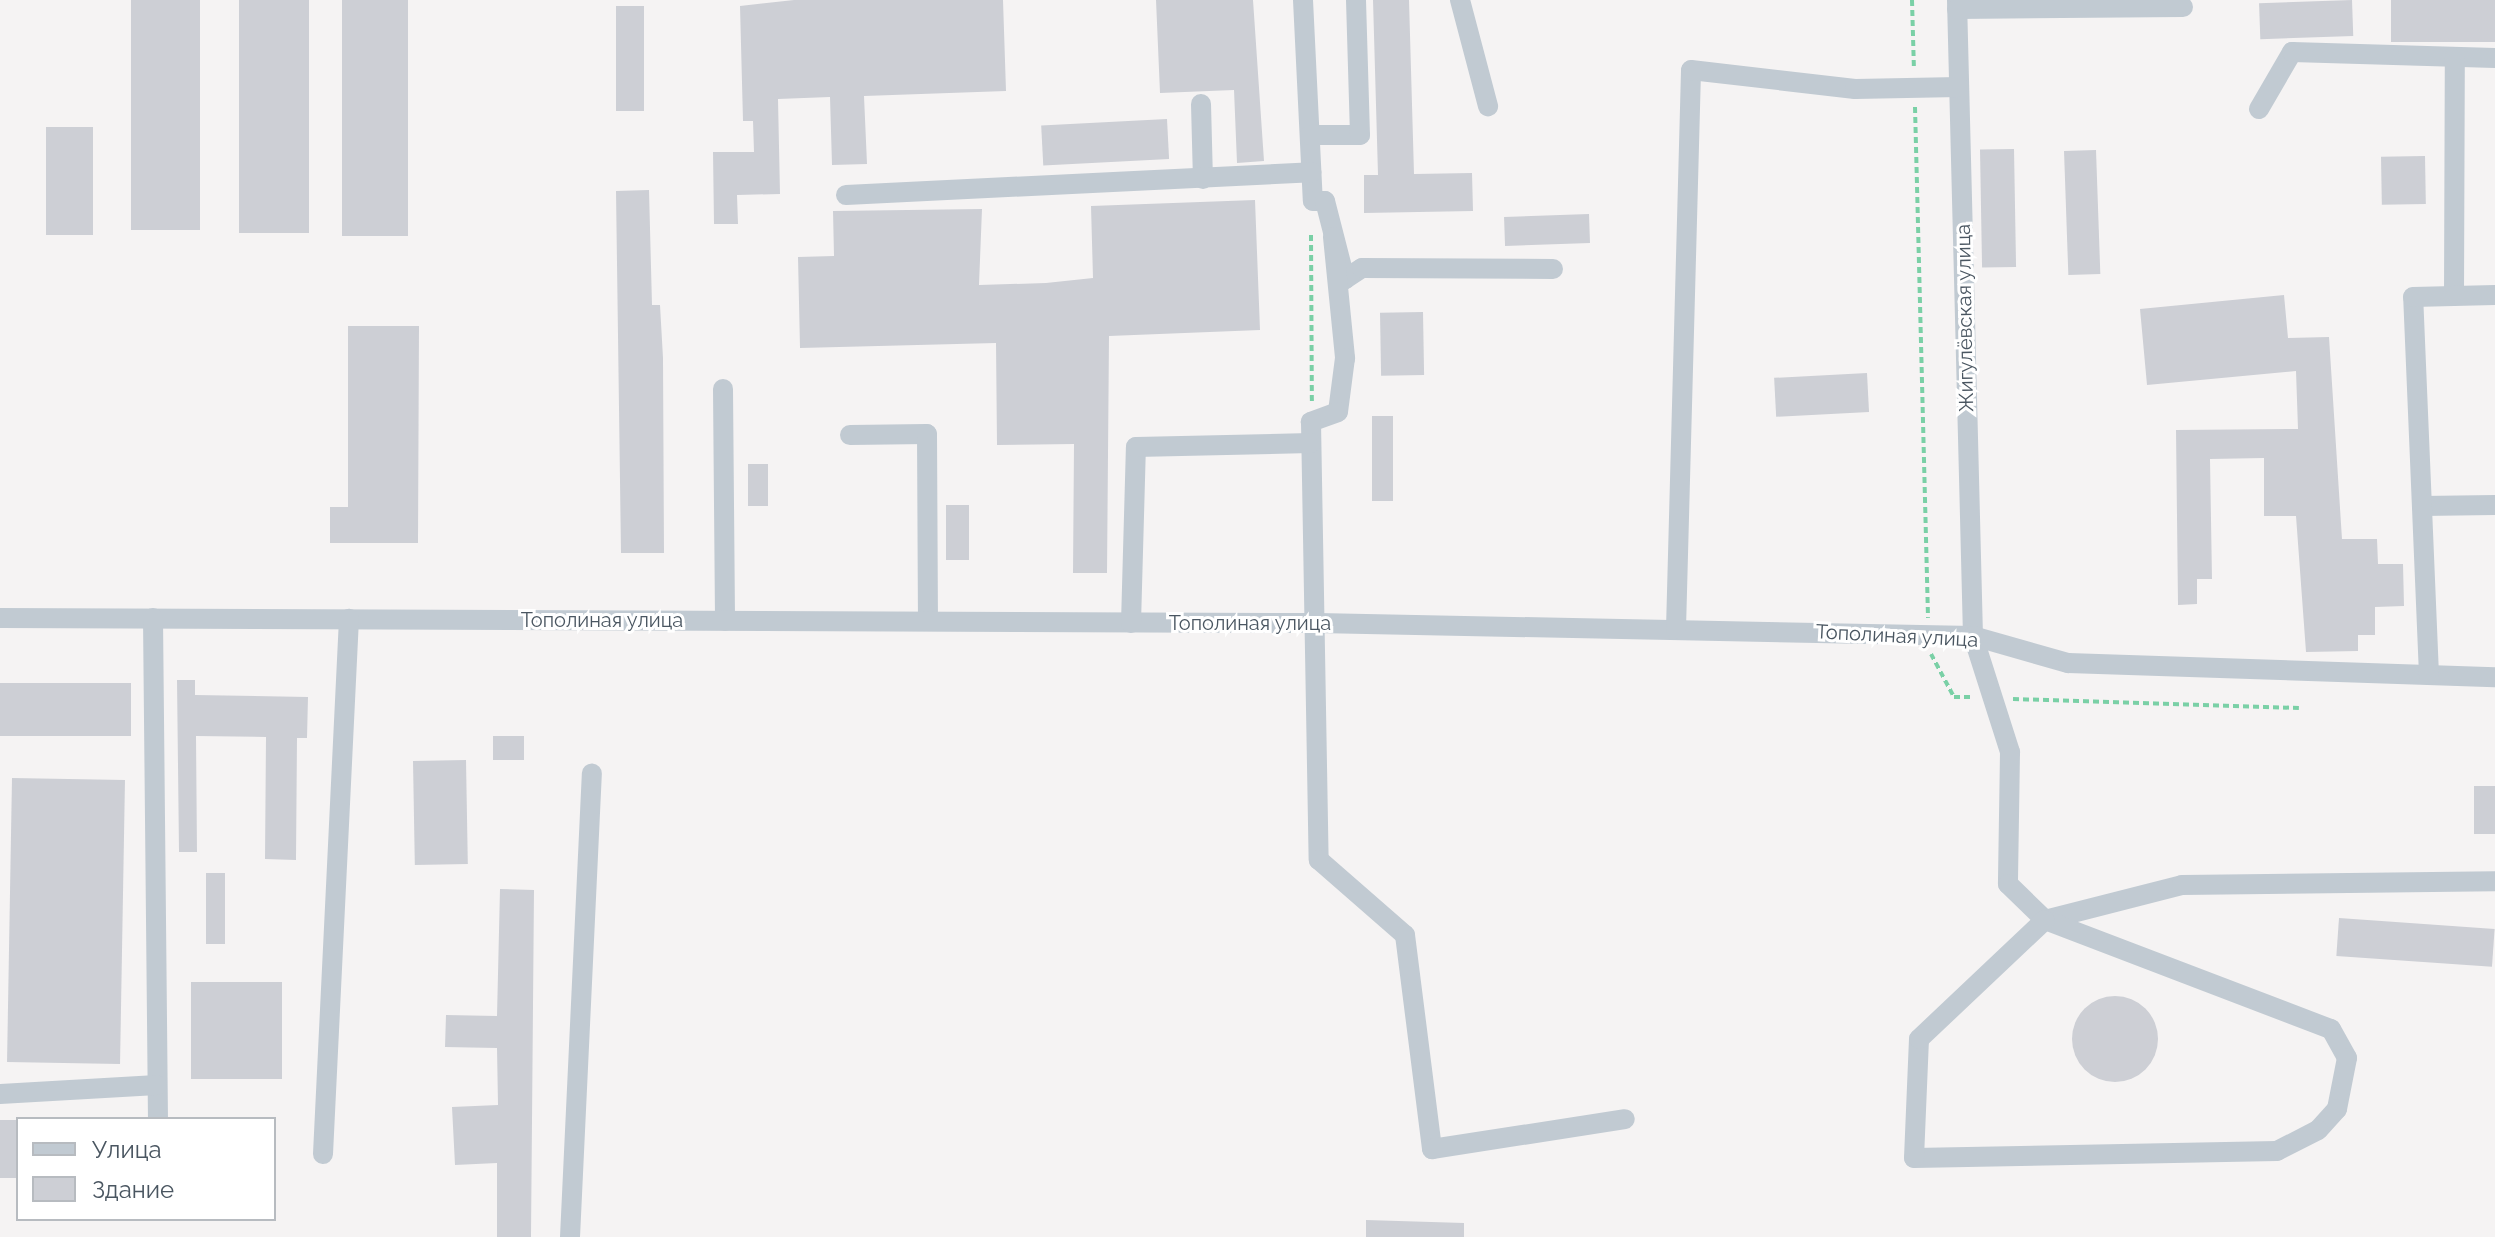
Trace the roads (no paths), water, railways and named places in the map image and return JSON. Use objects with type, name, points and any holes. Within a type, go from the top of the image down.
[{"type":"street","points":[[1303,0],[1313,201],[1325,201],[1345,279],[1362,268],[1553,269]]},
{"type":"street","points":[[1310,135],[1360,135],[1356,0]]},
{"type":"street","points":[[1460,0],[1488,106]]},
{"type":"street","points":[[1957,4],[2183,7]]},
{"type":"street","name":"Жигулёвская улица","points":[[1957,4],[1973,636],[2010,752],[2008,884],[2045,920]]},
{"type":"street","points":[[2259,109],[2292,52],[2495,58]]},
{"type":"street","points":[[2454,296],[2455,57]]},
{"type":"street","points":[[1676,629],[1691,70],[1855,89],[1959,87]]},
{"type":"street","points":[[1201,104],[1203,179]]},
{"type":"street","points":[[846,195],[1311,172]]},
{"type":"street","points":[[1333,237],[1345,358],[1338,412],[1311,422],[1319,860],[1405,935],[1432,1149],[1625,1119]]},
{"type":"street","points":[[2429,675],[2413,297],[2495,295]]},
{"type":"street","points":[[723,389],[725,621]]},
{"type":"street","points":[[850,435],[927,434],[928,621]]},
{"type":"street","points":[[1131,623],[1136,447],[1311,443]]},
{"type":"street","points":[[2422,506],[2495,505]]},
{"type":"street","name":"Тополиная улица","points":[[0,618],[1317,623],[1973,636],[2068,663],[2495,677]]},
{"type":"street","points":[[153,618],[158,1117]]},
{"type":"street","points":[[323,1154],[349,619]]},
{"type":"street","points":[[570,1237],[592,774]]},
{"type":"street","points":[[2045,920],[2331,1029],[2347,1058],[2337,1109],[2318,1130],[2277,1151],[1914,1158],[1919,1039],[2045,920],[2182,885],[2495,881]]},
{"type":"street","points":[[0,1094],[157,1085]]}]
